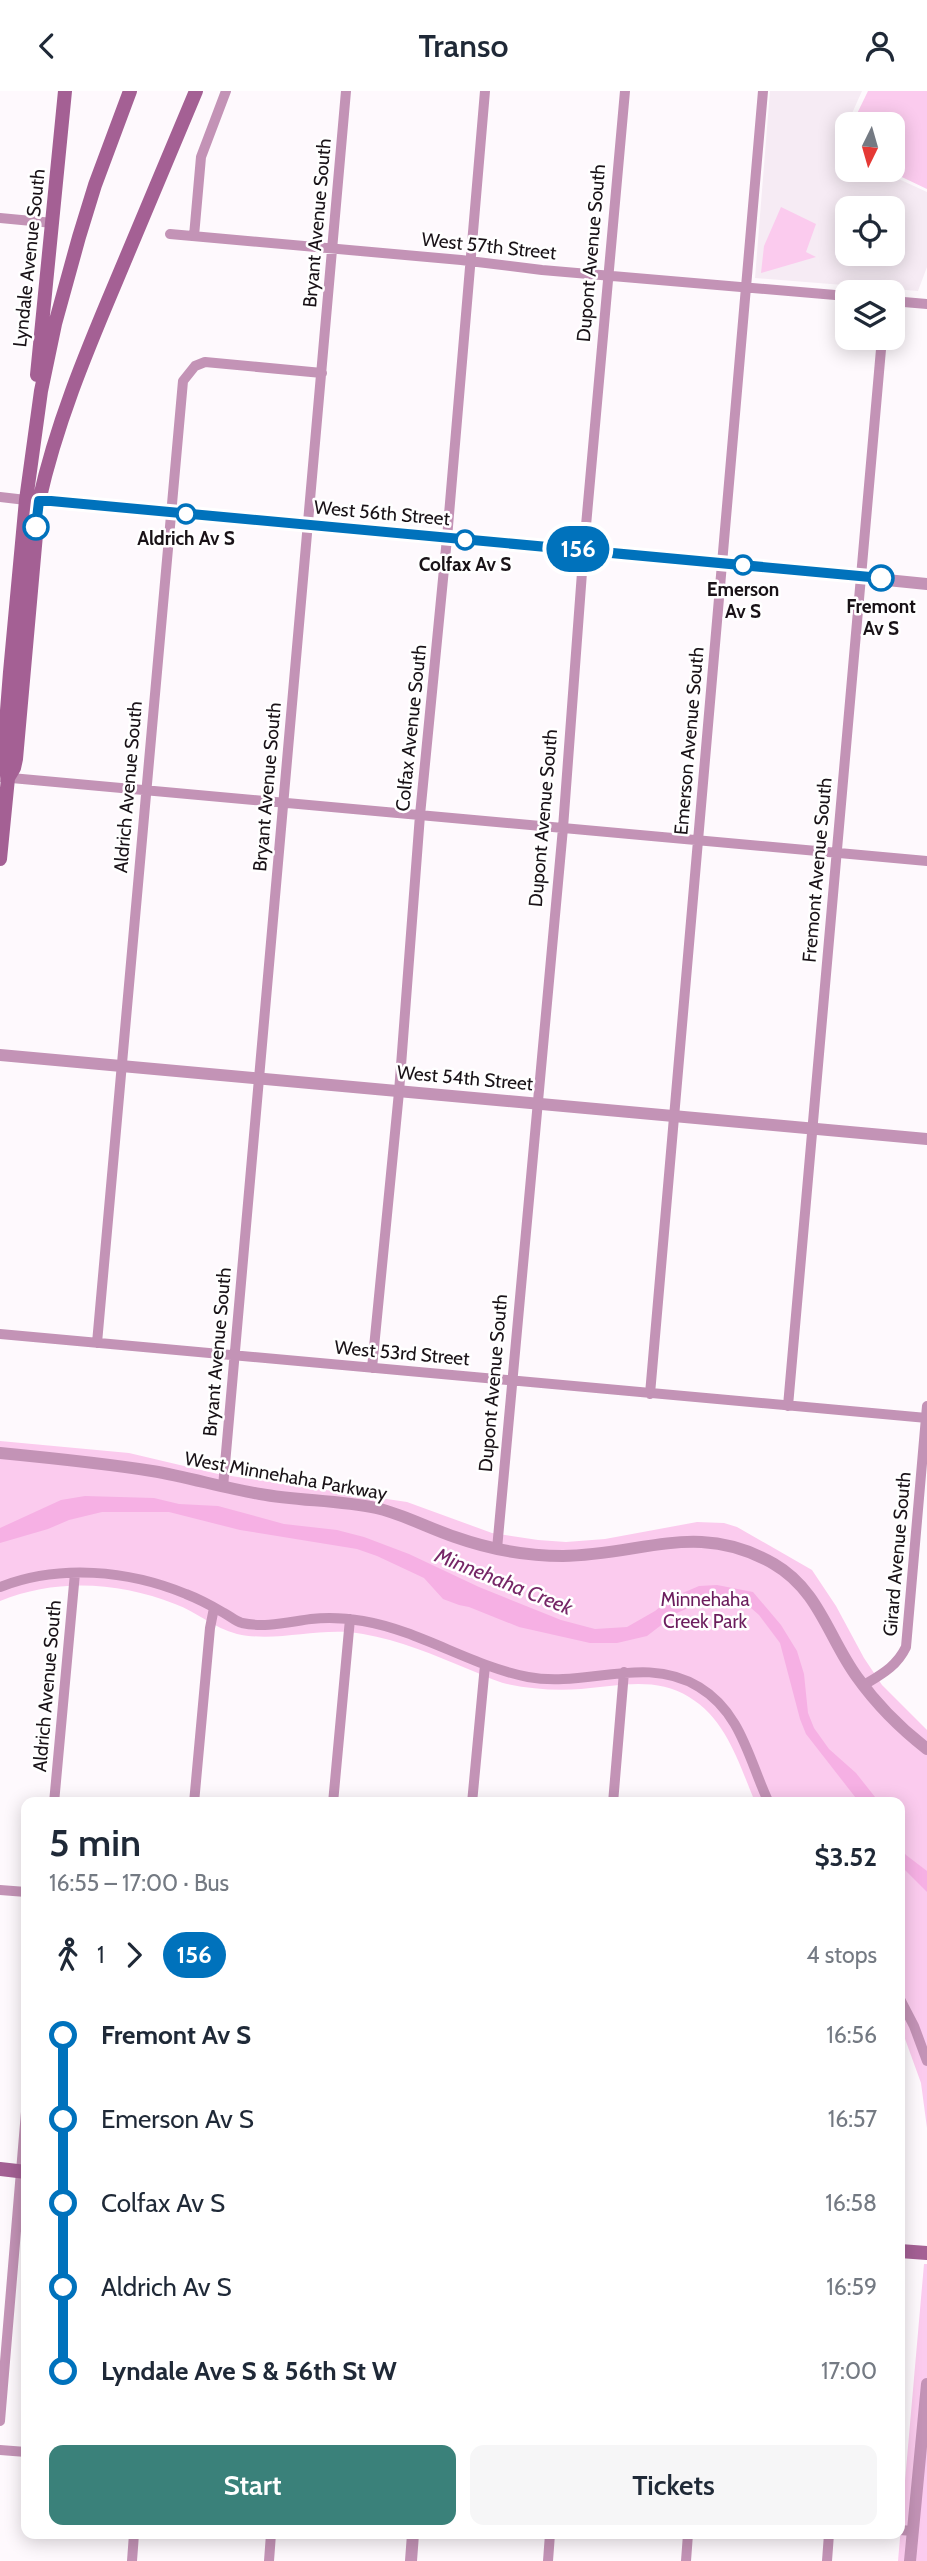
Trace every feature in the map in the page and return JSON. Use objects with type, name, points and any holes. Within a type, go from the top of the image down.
[{"type":"main road","name":"Lyndale Avenue South","points":[[36,429],[38,353],[65,91]]},
{"type":"main road","points":[[0,859],[4,777],[14,768],[16,759],[36,429],[46,363],[95,185],[130,91]]},
{"type":"main road","points":[[32,500],[73,385],[196,91]]},
{"type":"main road","points":[[0,2169],[21,2171]]},
{"type":"main road","points":[[905,2251],[927,2253]]},
{"type":"street","points":[[194,236],[201,157],[226,91]]},
{"type":"street","name":"Bryant Avenue South","points":[[223,1487],[346,91]]},
{"type":"street","name":"Colfax Avenue South","points":[[372,1368],[399,1092],[420,815],[447,538],[485,91]]},
{"type":"street","name":"Dupont Avenue South","points":[[497,1549],[563,828],[584,550],[625,91]]},
{"type":"street","name":"Emerson Avenue South","points":[[650,1394],[763,91]]},
{"type":"street","points":[[0,218],[53,223]]},
{"type":"street","name":"West 57th Street","points":[[170,234],[835,295]]},
{"type":"street","points":[[905,302],[927,304]]},
{"type":"street","name":"Fremont Avenue South","points":[[788,1406],[881,350]]},
{"type":"street","name":"Aldrich Avenue South","points":[[97,1343],[181,388],[195,366],[205,362],[321,373]]},
{"type":"street","name":"West 56th Street","points":[[0,498],[584,550],[927,584]]},
{"type":"street","points":[[4,777],[927,860]]},
{"type":"street","name":"West 54th Street","points":[[0,1055],[927,1139]]},
{"type":"street","name":"West 53rd Street","points":[[0,1334],[927,1418]]},
{"type":"street","name":"Girard Avenue South","points":[[864,1685],[893,1667],[901,1659],[906,1647],[927,1406]]},
{"type":"street","name":"West Minnehaha Parkway","points":[[0,1453],[77,1460],[154,1472],[273,1497],[380,1509],[458,1538],[515,1553],[563,1556],[693,1540],[717,1542],[750,1552],[776,1565],[804,1589],[827,1622],[857,1677],[885,1713],[927,1749]]},
{"type":"street","points":[[0,1587],[15,1581],[51,1574],[75,1573],[134,1578],[186,1594],[239,1622],[258,1625],[321,1618],[350,1619],[415,1635],[485,1665],[518,1675],[553,1680],[624,1672],[663,1672],[699,1687],[715,1698],[728,1712],[738,1728],[767,1797]]},
{"type":"street","name":"Aldrich Avenue South","points":[[55,1797],[75,1573]]},
{"type":"street","points":[[195,1797],[214,1608]]},
{"type":"street","points":[[334,1797],[350,1619]]},
{"type":"street","points":[[473,1797],[485,1665]]},
{"type":"street","points":[[614,1797],[624,1672]]},
{"type":"street","points":[[0,1889],[21,1891]]},
{"type":"street","points":[[905,2009],[927,2061]]},
{"type":"street","points":[[0,2420],[21,2202]]},
{"type":"street","points":[[910,2561],[927,2384]]},
{"type":"street","points":[[0,2450],[21,2452]]},
{"type":"street","points":[[905,2531],[913,2532]]},
{"type":"street","points":[[132,2561],[134,2539]]},
{"type":"street","points":[[269,2561],[271,2539]]},
{"type":"street","points":[[411,2561],[413,2539]]},
{"type":"street","points":[[548,2561],[550,2539]]},
{"type":"street","points":[[686,2561],[688,2539]]},
{"type":"street","points":[[827,2561],[829,2539]]},
{"type":"shaded area","points":[[770,91],[862,91],[853,112],[835,112],[835,182],[905,182],[927,192],[927,267],[918,291],[905,290],[905,280],[835,280],[835,284],[755,278]]},
{"type":"shaded area","name":"Minnehaha Creek","points":[[85,1496],[154,1498],[179,1504],[218,1506],[284,1524],[337,1530],[409,1554],[479,1587],[561,1620],[595,1629],[627,1627],[671,1598],[699,1586],[717,1585],[753,1592],[781,1625],[797,1651],[804,1674],[808,1713],[814,1728],[829,1749],[856,1773],[875,1797],[855,1797],[806,1734],[780,1643],[759,1615],[751,1608],[738,1603],[720,1600],[699,1603],[677,1613],[647,1636],[617,1643],[590,1643],[519,1627],[443,1599],[424,1578],[357,1549],[240,1530],[169,1512],[102,1512],[0,1543],[0,1528],[61,1500]]},
{"type":"shaded area","points":[[905,1854],[927,1871],[927,1892],[905,1870]]},
{"type":"green space","points":[[868,91],[927,91],[927,189],[905,179],[905,112],[858,112]]},
{"type":"green space","points":[[781,207],[816,224],[806,252],[816,257],[761,273],[764,246]]},
{"type":"green space","name":"Minnehaha Creek Park","points":[[0,1441],[129,1453],[218,1474],[407,1502],[492,1533],[538,1540],[566,1542],[605,1539],[697,1522],[724,1523],[737,1527],[812,1570],[882,1685],[927,1730],[927,2128],[921,2083],[905,2039],[905,1797],[753,1797],[730,1744],[713,1718],[689,1697],[663,1686],[636,1684],[562,1690],[516,1686],[403,1644],[363,1634],[331,1632],[268,1637],[237,1634],[175,1604],[110,1587],[66,1586],[0,1601]]},
{"type":"green space","points":[[924,2264],[927,2264],[927,2561],[898,2561],[900,2539],[905,2539],[905,2481]]},
{"type":"bus line","name":"156","points":[[36,527],[39,501],[51,501],[881,578]]},
{"type":"place","name":"Aldrich Av S","points":[[186,514]]},
{"type":"place","name":"Colfax Av S","points":[[465,540]]},
{"type":"place","name":"Emerson Av S","points":[[743,565]]},
{"type":"place","name":"Fremont Av S","points":[[881,578]]}]
